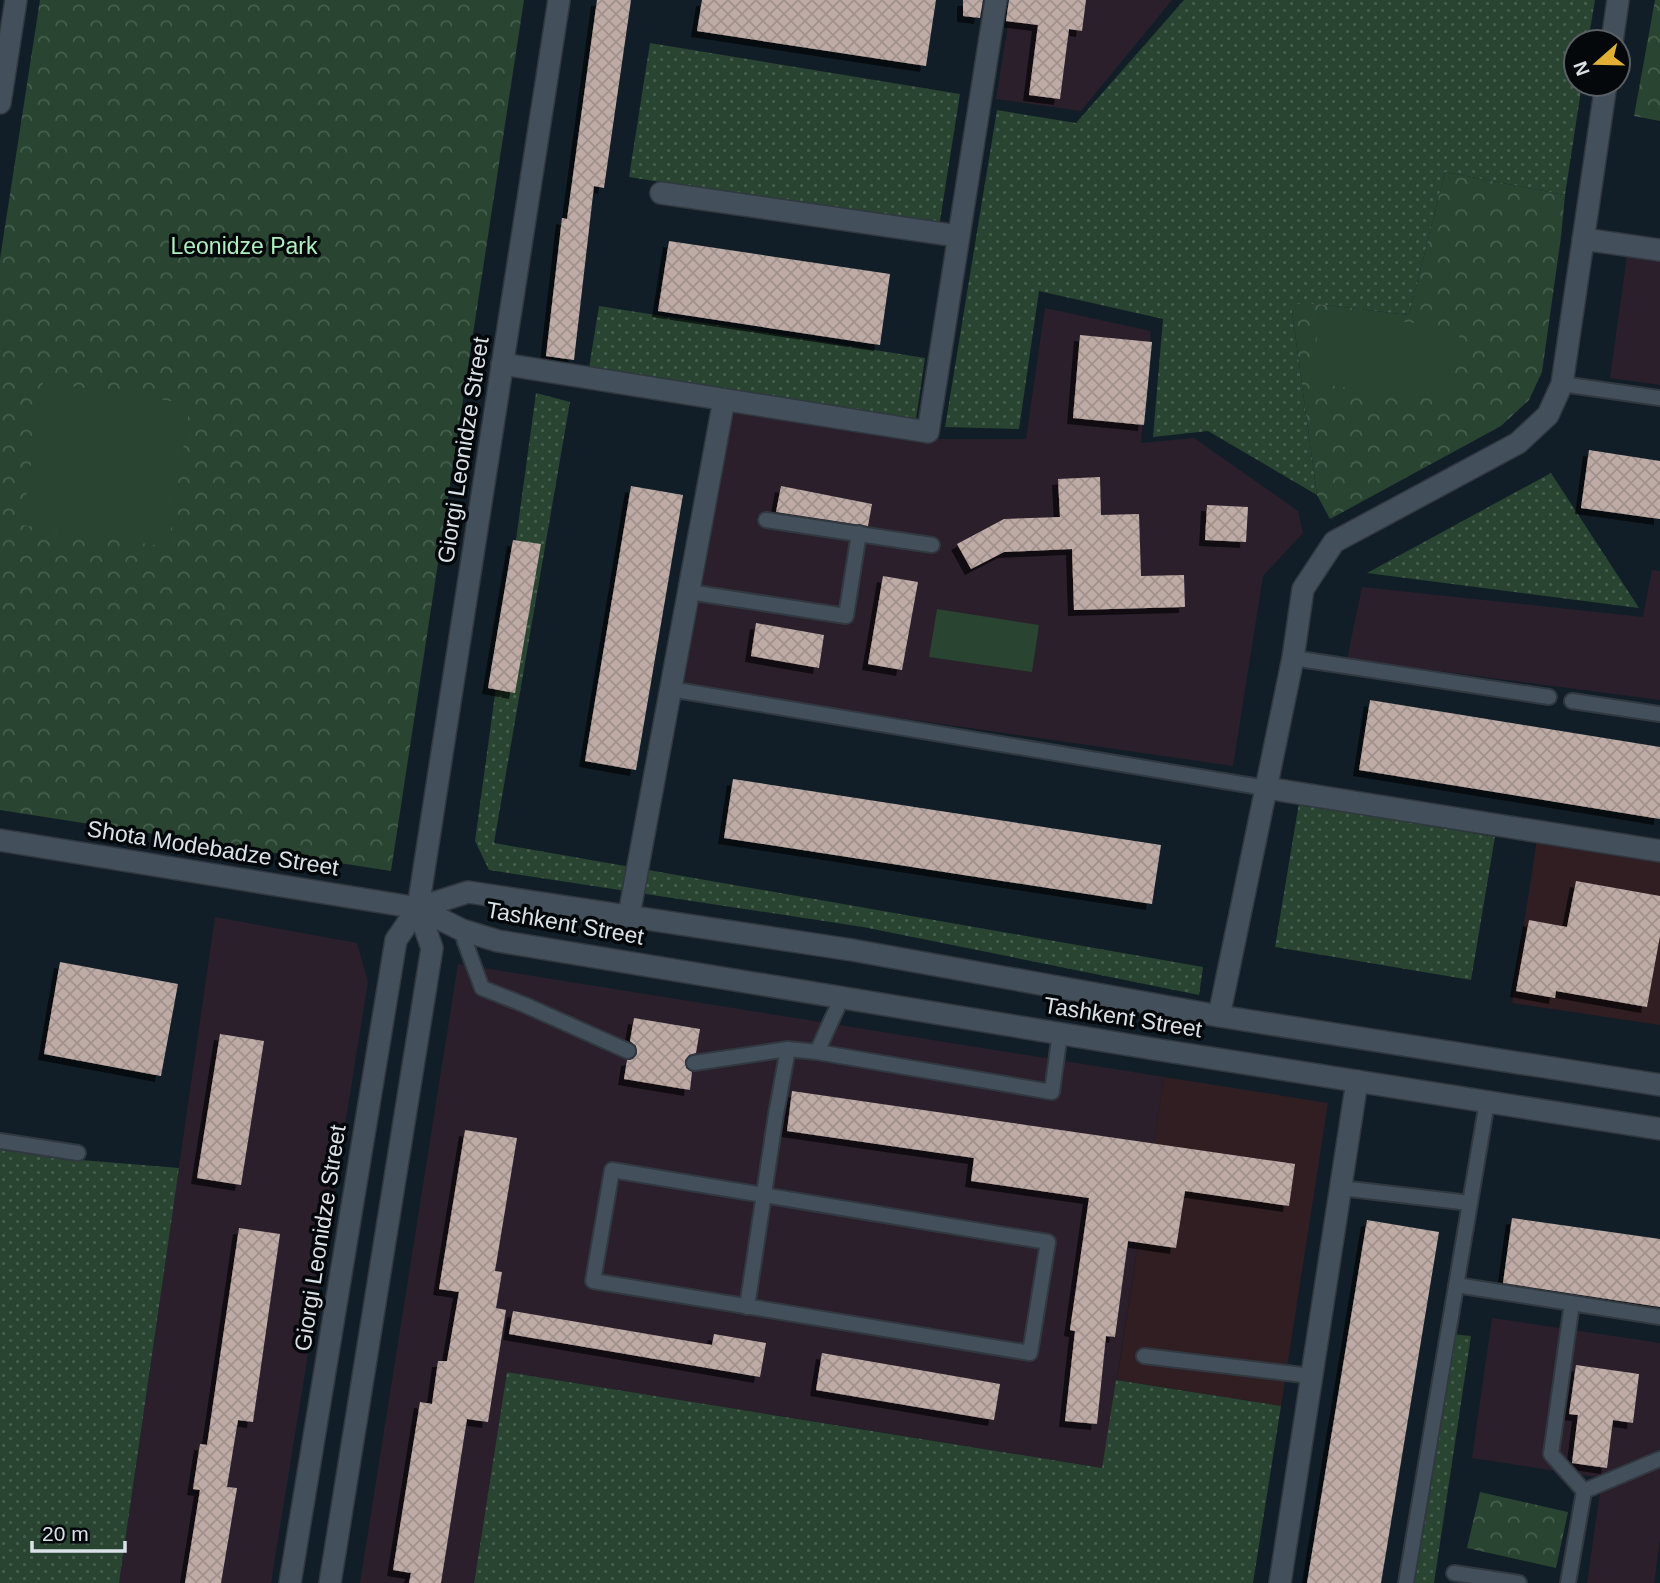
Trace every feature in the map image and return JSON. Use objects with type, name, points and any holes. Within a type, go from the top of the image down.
[{"type":"street","points":[[0,103],[16,0]]},
{"type":"street","name":"Giorgi Leonidze Street","points":[[290,1583],[396,940],[418,908],[559,0]]},
{"type":"street","points":[[502,364],[928,432],[996,0]]},
{"type":"street","points":[[1614,28],[1618,0]]},
{"type":"street","points":[[1219,1016],[1293,658],[1303,589],[1335,542],[1518,443],[1548,415],[1562,384],[1604,98]]},
{"type":"street","points":[[661,193],[958,236]]},
{"type":"street","points":[[1583,239],[1660,250]]},
{"type":"street","points":[[629,915],[724,400]]},
{"type":"street","points":[[1266,788],[1660,851]]},
{"type":"street","name":"Shota Modebadze Street","points":[[0,840],[418,908]]},
{"type":"street","name":"Tashkent Street","points":[[418,908],[468,892],[852,950],[1219,1016],[1660,1085]]},
{"type":"street","name":"Giorgi Leonidze Street","points":[[330,1583],[432,948],[418,908]]},
{"type":"street","name":"Tashkent Street","points":[[418,908],[462,930],[498,941],[1660,1129]]},
{"type":"street","points":[[1280,1583],[1357,1081]]},
{"type":"lane","points":[[1562,384],[1660,398]]},
{"type":"lane","points":[[766,520],[932,545]]},
{"type":"lane","points":[[688,592],[846,616],[859,533]]},
{"type":"lane","points":[[1293,658],[1549,697]]},
{"type":"lane","points":[[670,689],[1266,788]]},
{"type":"lane","points":[[1572,701],[1660,714]]},
{"type":"lane","points":[[462,930],[482,988],[628,1051]]},
{"type":"lane","points":[[817,1052],[842,997]]},
{"type":"lane","points":[[694,1063],[788,1049],[1052,1092],[1060,1033]]},
{"type":"lane","points":[[747,1307],[788,1049]]},
{"type":"lane","points":[[1406,1583],[1487,1102]]},
{"type":"lane","points":[[0,1141],[79,1153]]},
{"type":"lane","points":[[612,1170],[1048,1242],[1030,1353],[747,1307],[593,1282],[612,1170]]},
{"type":"lane","points":[[1341,1188],[1470,1203]]},
{"type":"lane","points":[[1456,1285],[1660,1317]]},
{"type":"lane","points":[[1572,1303],[1551,1454],[1584,1491]]},
{"type":"lane","points":[[1144,1356],[1312,1376]]},
{"type":"lane","points":[[1584,1491],[1660,1459]]},
{"type":"lane","points":[[1568,1583],[1584,1491]]},
{"type":"lane","points":[[1454,1573],[1519,1583]]},
{"type":"shaded area","points":[[1012,0],[1172,0],[1081,111],[996,99]]},
{"type":"shaded area","points":[[1627,256],[1660,261],[1660,385],[1610,378]]},
{"type":"shaded area","points":[[1045,308],[1151,331],[1141,443],[1194,438],[1298,511],[1303,533],[1263,576],[1233,766],[679,686],[730,408],[925,439],[1026,439]]},
{"type":"shaded area","points":[[1652,570],[1660,571],[1660,700],[1347,659],[1362,587],[1643,617]]},
{"type":"shaded area","points":[[1537,839],[1660,858],[1660,1025],[1512,1003]]},
{"type":"shaded area","points":[[215,917],[357,943],[368,982],[271,1583],[119,1583]]},
{"type":"shaded area","points":[[458,964],[1164,1077],[1103,1468],[507,1372],[474,1583],[360,1583]]},
{"type":"shaded area","points":[[1164,1077],[1328,1103],[1281,1406],[1117,1380]]},
{"type":"shaded area","points":[[1492,1318],[1660,1343],[1660,1539],[1654,1583],[1587,1583],[1602,1478],[1472,1458]]},
{"type":"green space","name":"Leonidze Park","points":[[40,0],[524,0],[391,871],[0,810],[0,259]]},
{"type":"green space","points":[[1184,0],[1595,0],[1590,28],[1562,28],[1562,98],[1580,98],[1565,195],[1445,172],[1409,315],[1317,304],[1291,304],[1317,495],[1208,431],[1153,437],[1163,319],[1039,291],[1019,429],[945,427],[997,110],[1076,123]]},
{"type":"green space","points":[[1655,0],[1660,0],[1660,121],[1634,116]]},
{"type":"green space","points":[[650,43],[960,94],[939,227],[629,177]]},
{"type":"green space","points":[[1445,172],[1565,195],[1542,372],[1529,400],[1501,426],[1330,519],[1317,495],[1291,304],[1317,304],[1409,315]]},
{"type":"green space","points":[[599,306],[925,358],[916,419],[589,368]]},
{"type":"green space","points":[[1320,311],[1460,329],[1451,401],[1312,383]]},
{"type":"green space","points":[[43,382],[190,404],[168,547],[22,525]]},
{"type":"green space","points":[[536,393],[570,402],[494,843],[1203,967],[1199,995],[863,927],[489,870],[475,841]]},
{"type":"green space","points":[[1551,473],[1639,608],[1367,573]]},
{"type":"green space","points":[[937,609],[1039,625],[1032,672],[929,657]]},
{"type":"green space","points":[[1299,803],[1495,837],[1471,980],[1275,947]]},
{"type":"green space","points":[[0,1150],[179,1168],[119,1583],[0,1583]]},
{"type":"green space","points":[[1451,1334],[1471,1336],[1434,1583],[1414,1583]]},
{"type":"green space","points":[[507,1372],[1102,1468],[1116,1380],[1281,1406],[1253,1583],[474,1583]]},
{"type":"green space","points":[[1480,1492],[1568,1512],[1556,1568],[1467,1548]]},
{"type":"building","points":[[597,0],[631,0],[604,188],[594,186],[574,360],[546,356],[562,218],[567,219]]},
{"type":"building","points":[[702,0],[936,0],[926,66],[697,31]]},
{"type":"building","points":[[963,0],[983,0],[980,18],[963,16]]},
{"type":"building","points":[[1009,0],[1086,0],[1082,31],[1069,29],[1060,99],[1029,95],[1038,25],[1006,21]]},
{"type":"building","points":[[669,241],[890,274],[880,345],[658,311]]},
{"type":"building","points":[[1080,335],[1152,342],[1144,425],[1073,418]]},
{"type":"building","points":[[1589,450],[1660,461],[1660,519],[1581,508]]},
{"type":"building","points":[[1100,477],[1101,515],[1139,514],[1141,576],[1184,575],[1185,607],[1074,610],[1072,549],[1004,552],[971,569],[957,544],[1004,519],[1060,517],[1058,479]]},
{"type":"building","points":[[631,486],[683,495],[636,770],[585,761]]},
{"type":"building","points":[[781,486],[872,504],[868,526],[776,512]]},
{"type":"building","points":[[1207,505],[1248,507],[1246,542],[1205,540]]},
{"type":"building","points":[[513,540],[541,544],[515,693],[488,688]]},
{"type":"building","points":[[883,576],[918,582],[902,670],[868,664]]},
{"type":"building","points":[[756,623],[824,635],[819,668],[751,656]]},
{"type":"building","points":[[1370,700],[1660,747],[1660,819],[1359,770]]},
{"type":"building","points":[[733,779],[1161,845],[1152,904],[724,838]]},
{"type":"building","points":[[1576,881],[1660,896],[1660,936],[1647,1007],[1556,991],[1555,998],[1516,991],[1529,920],[1567,927]]},
{"type":"building","points":[[60,962],[178,984],[161,1076],[44,1054]]},
{"type":"building","points":[[634,1018],[700,1029],[696,1053],[685,1060],[686,1068],[692,1072],[690,1090],[624,1079],[627,1060],[633,1059],[637,1054],[636,1046],[630,1041]]},
{"type":"building","points":[[220,1034],[264,1041],[241,1185],[197,1178]]},
{"type":"building","points":[[792,1091],[1295,1164],[1289,1206],[1185,1191],[1176,1248],[1128,1241],[1115,1337],[1106,1336],[1097,1424],[1065,1421],[1075,1331],[1070,1330],[1089,1198],[971,1181],[974,1158],[787,1131]]},
{"type":"building","points":[[465,1130],[517,1138],[495,1271],[502,1272],[496,1308],[506,1310],[488,1422],[467,1419],[441,1583],[409,1583],[411,1573],[393,1570],[420,1402],[432,1404],[438,1361],[447,1361],[459,1292],[439,1289]]},
{"type":"building","points":[[1512,1218],[1660,1239],[1660,1307],[1503,1283]]},
{"type":"building","points":[[1367,1220],[1439,1232],[1381,1583],[1307,1583]]},
{"type":"building","points":[[239,1228],[280,1234],[253,1422],[238,1420],[227,1487],[237,1488],[221,1583],[185,1583],[200,1490],[193,1489],[200,1444],[207,1445]]},
{"type":"building","points":[[513,1311],[712,1345],[714,1334],[766,1343],[760,1377],[509,1334]]},
{"type":"building","points":[[822,1353],[1000,1384],[994,1420],[816,1390]]},
{"type":"building","points":[[1576,1365],[1639,1374],[1633,1423],[1613,1420],[1607,1468],[1572,1463],[1578,1415],[1569,1414]]}]
